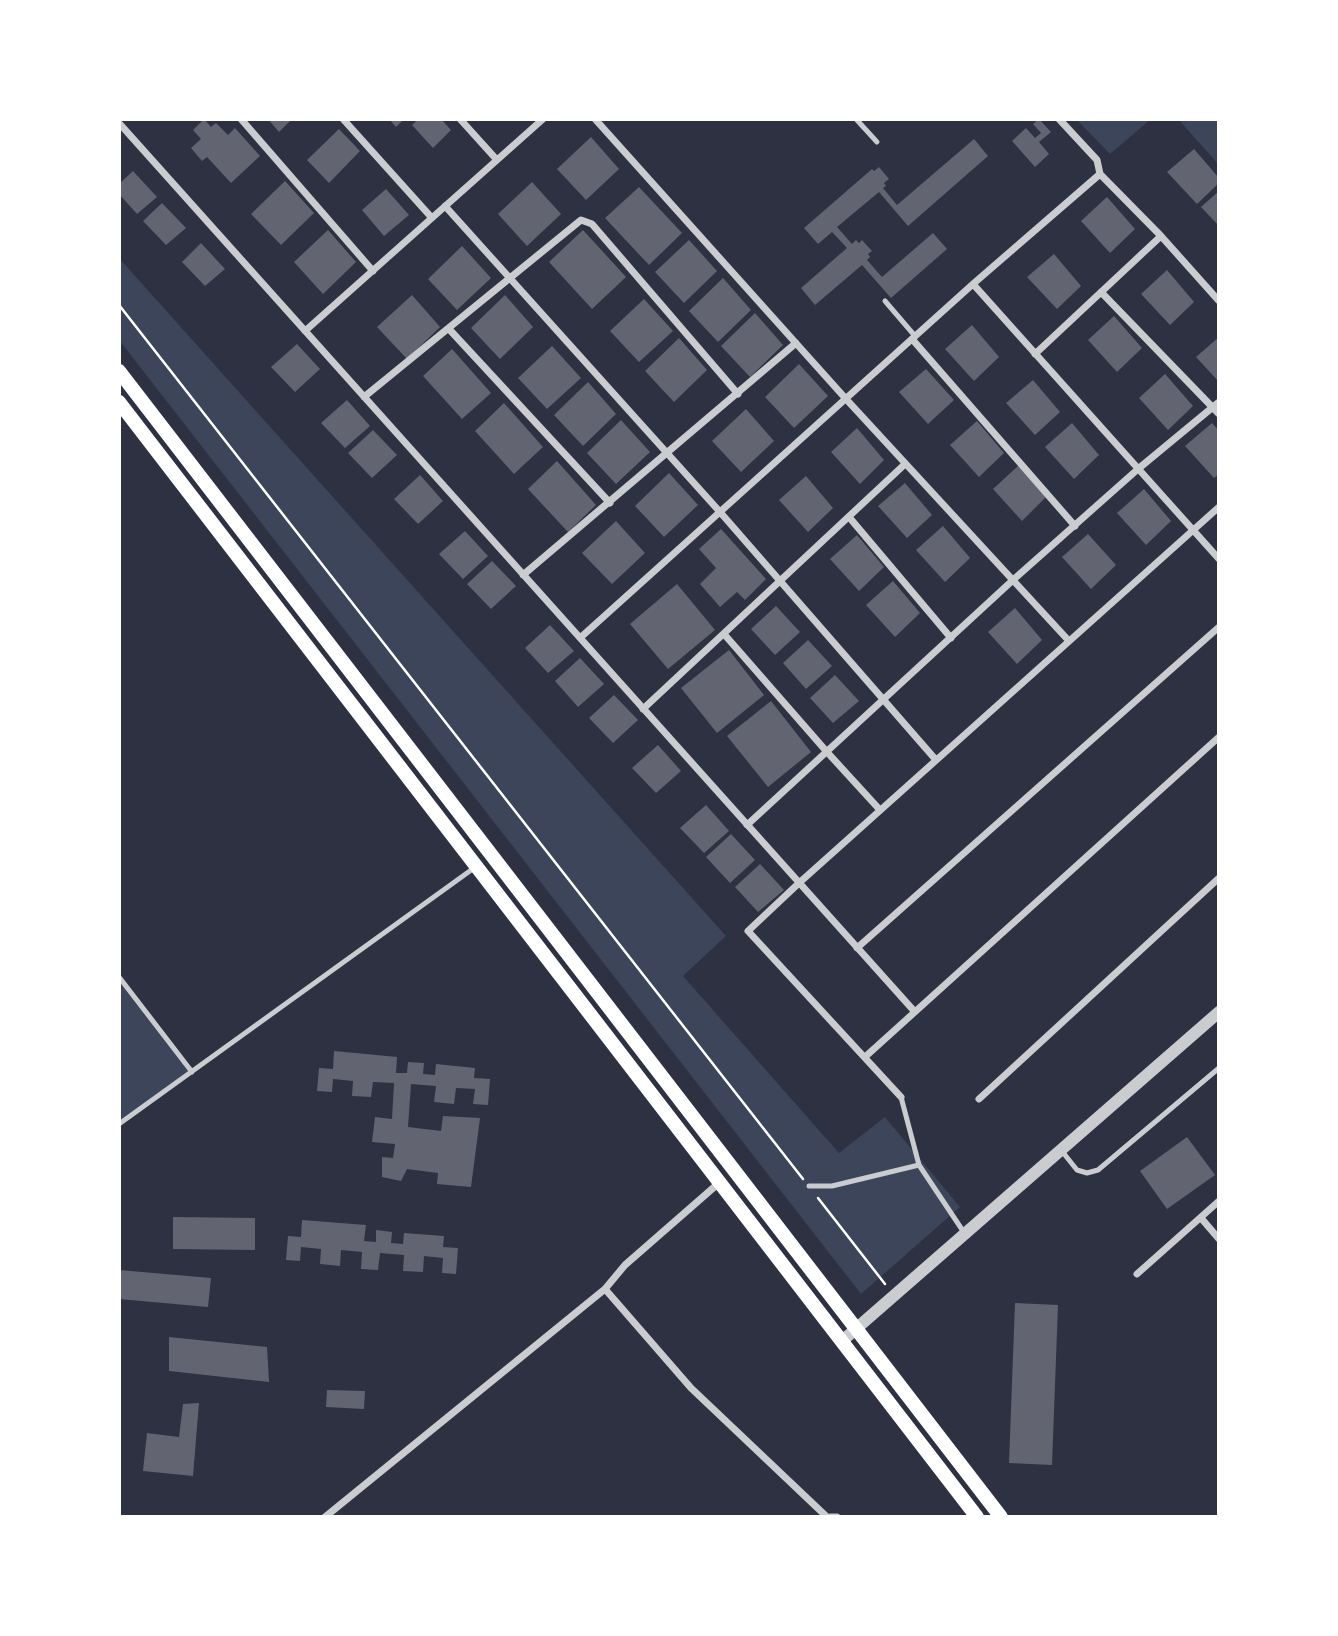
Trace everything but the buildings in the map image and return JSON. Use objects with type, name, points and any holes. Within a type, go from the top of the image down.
[{"type":"main road","points":[[119,371],[1001,1517]]},
{"type":"main road","points":[[119,402],[977,1517]]},
{"type":"street","points":[[241,119],[373,271]]},
{"type":"street","points":[[343,119],[432,218]]},
{"type":"street","points":[[460,119],[497,160]]},
{"type":"street","points":[[305,331],[543,119]]},
{"type":"street","points":[[594,119],[905,464],[1069,641]]},
{"type":"street","points":[[1059,119],[1097,160],[1100,174],[1161,236],[1219,301]]},
{"type":"street","points":[[119,123],[915,1012]]},
{"type":"street","points":[[580,638],[973,284],[1100,174]]},
{"type":"street","points":[[445,206],[720,512],[936,760]]},
{"type":"street","points":[[365,397],[581,220],[587,221],[738,394]]},
{"type":"street","points":[[1035,354],[1161,236]]},
{"type":"street","points":[[973,284],[1219,559]]},
{"type":"street","points":[[1101,292],[1216,405],[1219,414]]},
{"type":"street","points":[[449,329],[610,503]]},
{"type":"street","points":[[913,338],[1074,526]]},
{"type":"street","points":[[523,575],[796,343]]},
{"type":"street","points":[[747,825],[1013,580],[1138,469],[1216,405]]},
{"type":"street","points":[[643,709],[905,464]]},
{"type":"street","points":[[901,1097],[748,931],[1219,507]]},
{"type":"street","points":[[849,517],[951,638]]},
{"type":"street","points":[[857,948],[1219,627]]},
{"type":"street","points":[[724,634],[880,810]]},
{"type":"street","points":[[865,1057],[1219,737]]},
{"type":"street","points":[[979,1099],[1219,878]]},
{"type":"street","points":[[842,1341],[1219,1012]]},
{"type":"street","points":[[325,1517],[605,1289],[625,1265],[720,1182]]},
{"type":"street","points":[[1138,1274],[1219,1201]]},
{"type":"street","points":[[1201,1218],[1219,1239]]},
{"type":"street","points":[[605,1289],[691,1388],[829,1517],[837,1517]]},
{"type":"lane","points":[[856,119],[877,142]]},
{"type":"lane","points":[[885,301],[913,338]]},
{"type":"lane","points":[[119,1124],[476,866]]},
{"type":"lane","points":[[119,977],[192,1072]]},
{"type":"lane","points":[[1061,1150],[1077,1170],[1087,1173],[1098,1170],[1219,1068]]},
{"type":"lane","points":[[901,1097],[919,1165],[965,1234]]},
{"type":"lane","points":[[808,1186],[832,1186],[919,1165]]},
{"type":"path","points":[[119,305],[894,1296]]},
{"type":"shaded area","points":[[1076,119],[1151,119],[1110,154]]},
{"type":"shaded area","points":[[1178,119],[1219,119],[1219,165]]},
{"type":"shaded area","points":[[119,258],[726,936],[683,976],[839,1153],[885,1117],[960,1207],[861,1294],[119,340]]},
{"type":"shaded area","points":[[119,979],[190,1070],[119,1122]]}]
